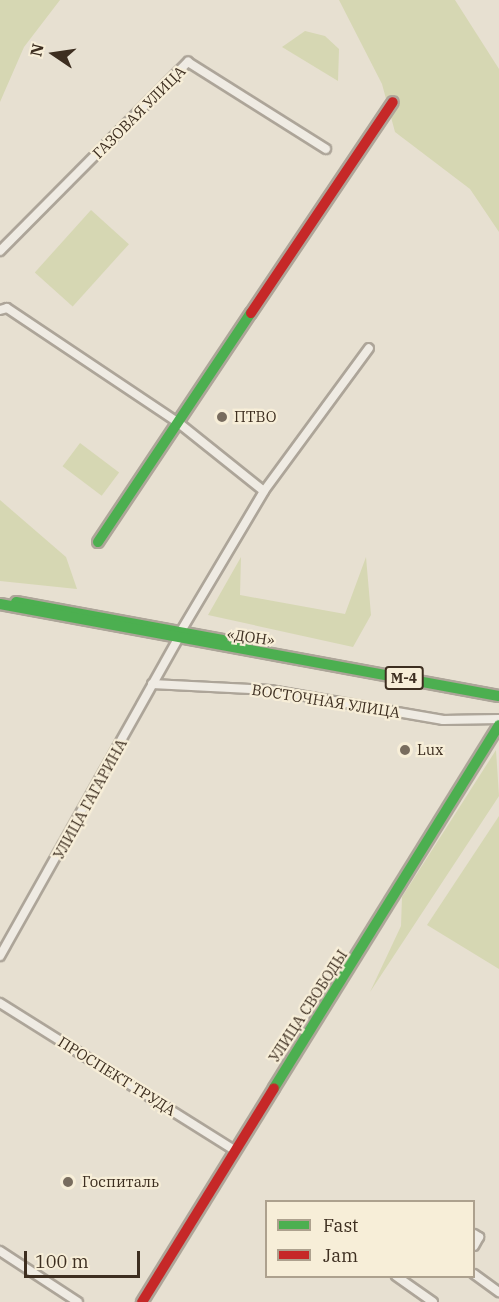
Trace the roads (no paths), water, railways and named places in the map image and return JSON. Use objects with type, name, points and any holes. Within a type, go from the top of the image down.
[{"type":"street","name":"ГАЗОВАЯ УЛИЦА","points":[[0,250],[188,62],[326,149]]},
{"type":"street","points":[[99,542],[393,102]]},
{"type":"street","points":[[0,310],[7,308],[180,424],[264,491]]},
{"type":"street","name":"УЛИЦА ГАГАРИНА","points":[[0,956],[179,636],[264,491],[369,348]]},
{"type":"street","points":[[0,602],[179,636]]},
{"type":"street","name":"М-4","points":[[179,636],[499,696]]},
{"type":"street","name":"ВОСТОЧНАЯ УЛИЦА","points":[[152,684],[270,690],[443,720],[499,719]]},
{"type":"street","name":"УЛИЦА СВОБОДЫ","points":[[142,1302],[499,725]]},
{"type":"street","name":"ПРОСПЕКТ ТРУДА","points":[[0,1003],[234,1150]]},
{"type":"street","points":[[0,1251],[78,1302]]},
{"type":"street","points":[[475,1275],[499,1292]]},
{"type":"street","points":[[399,1278],[433,1302]]},
{"type":"place","name":"ПТВО","points":[[222,417]]},
{"type":"place","name":"Lux","points":[[405,750]]},
{"type":"place","name":"Госпиталь","points":[[68,1182]]}]
